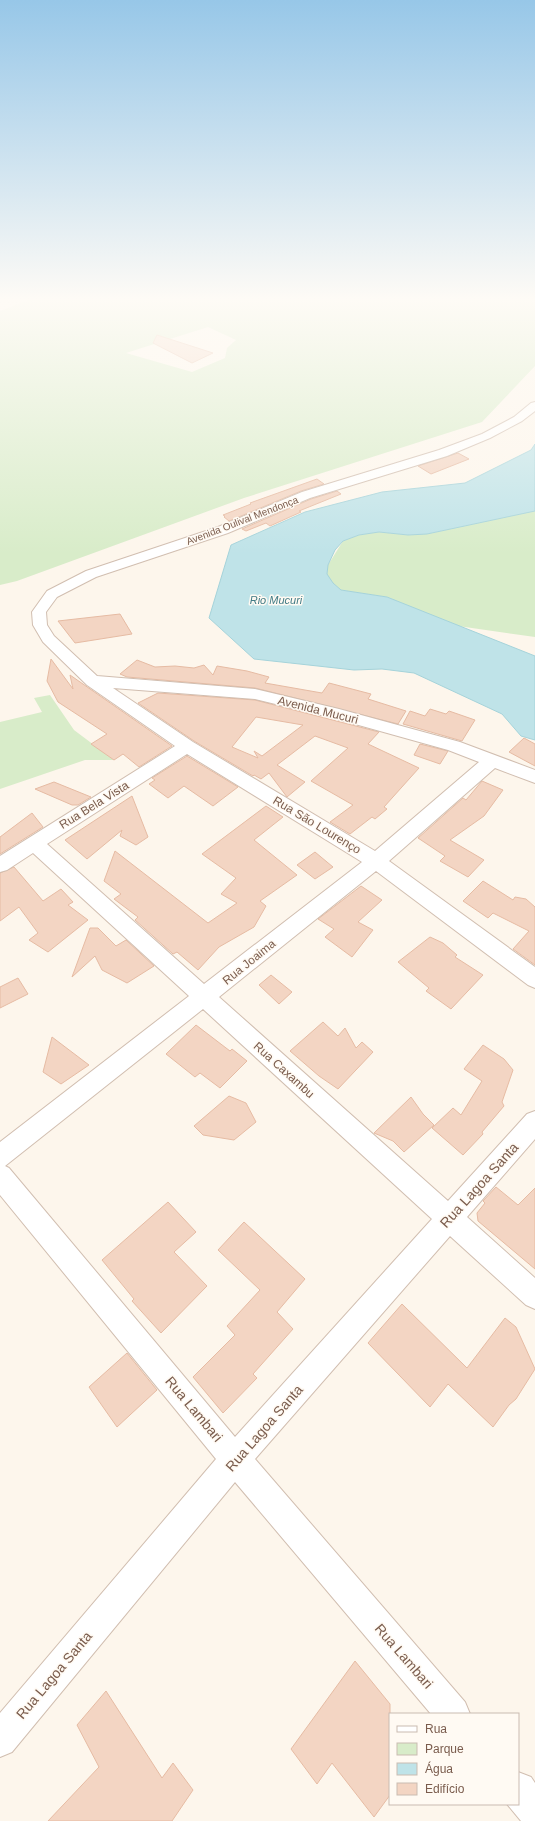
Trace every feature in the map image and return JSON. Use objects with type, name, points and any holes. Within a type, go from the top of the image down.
[{"type":"street","name":"Avenida Oulival Mendonça","points":[[93,681],[48,640],[40,625],[39,612],[46,600],[52,594],[91,574],[223,530],[306,495],[443,453],[486,436],[518,419],[535,405]]},
{"type":"street","name":"Rua São Lourenço","points":[[93,681],[187,746],[376,861],[535,979]]},
{"type":"street","name":"Avenida Mucuri","points":[[93,681],[255,694],[339,714],[454,746],[535,777]]},
{"type":"street","name":"Rua Bela Vista","points":[[0,865],[187,746]]},
{"type":"street","name":"Rua Joaima","points":[[0,1156],[205,997],[376,861],[493,760]]},
{"type":"street","name":"Rua Caxambu","points":[[34,843],[535,1296]]},
{"type":"street","name":"Rua Lagoa Santa","points":[[0,1740],[235,1459],[535,1122]]},
{"type":"street","name":"Rua Lambari","points":[[0,1176],[235,1459],[452,1713]]},
{"type":"street","points":[[519,1791],[535,1810]]},
{"type":"green space","points":[[0,384],[518,384],[482,422],[244,498],[17,581],[0,585]]},
{"type":"green space","points":[[528,511],[535,511],[535,637],[458,626],[387,597],[341,590],[333,583],[327,574],[328,565],[343,541],[359,535],[379,532],[408,535],[432,533]]},
{"type":"green space","points":[[50,695],[74,730],[114,760],[85,760],[0,789],[0,722],[42,712],[34,698]]},
{"type":"water","name":"Rio Mucuri","points":[[535,444],[535,511],[427,534],[408,535],[379,532],[359,535],[343,541],[335,550],[328,565],[327,574],[333,583],[341,590],[387,597],[535,656],[535,740],[521,736],[502,714],[414,673],[382,669],[354,670],[254,659],[209,618],[231,545],[305,512],[382,492],[465,483],[531,450]]},
{"type":"building","points":[[458,453],[469,459],[431,474],[418,466]]},
{"type":"building","points":[[317,479],[324,484],[301,491],[229,521],[223,515],[251,504],[250,503]]},
{"type":"building","points":[[337,491],[341,494],[299,511],[301,512],[270,526],[266,523],[246,531],[242,529],[311,499]]},
{"type":"building","points":[[120,614],[132,634],[75,643],[58,621]]},
{"type":"building","points":[[51,659],[73,689],[70,675],[172,746],[139,767],[123,754],[114,760],[91,744],[107,734],[58,702],[47,681]]},
{"type":"building","points":[[137,660],[155,667],[175,666],[194,668],[204,665],[213,675],[217,666],[247,671],[269,677],[265,683],[322,693],[329,683],[371,694],[368,699],[406,711],[398,724],[255,688],[127,677],[120,674]]},
{"type":"building","points":[[158,693],[255,700],[379,732],[368,744],[419,768],[384,807],[387,809],[375,819],[372,817],[350,834],[330,822],[353,805],[311,781],[348,748],[315,736],[277,765],[305,782],[287,797],[269,773],[261,779],[254,775],[253,776],[194,741],[138,703]],"holes":[[[256,717],[303,725],[262,756],[254,751],[258,758],[232,747]]]},
{"type":"building","points":[[430,709],[446,714],[449,711],[475,720],[462,741],[403,724],[410,711],[425,716]]},
{"type":"building","points":[[524,738],[535,744],[535,766],[509,752]]},
{"type":"building","points":[[420,744],[448,751],[440,764],[414,755]]},
{"type":"building","points":[[187,756],[238,787],[213,806],[184,786],[168,798],[149,784],[155,780],[152,778]]},
{"type":"building","points":[[482,781],[503,790],[484,816],[450,840],[484,860],[468,877],[440,861],[445,856],[418,838],[463,798],[466,800]]},
{"type":"building","points":[[54,782],[91,797],[78,805],[72,805],[35,789]]},
{"type":"building","points":[[132,796],[148,837],[136,845],[120,836],[122,830],[87,859],[65,840]]},
{"type":"building","points":[[266,806],[283,817],[254,840],[297,875],[260,901],[266,906],[254,927],[219,947],[198,970],[177,952],[173,954],[135,920],[138,917],[114,899],[121,894],[104,881],[115,851],[208,923],[237,903],[221,894],[236,878],[202,854]]},
{"type":"building","points":[[32,813],[43,827],[0,854],[0,837]]},
{"type":"building","points":[[315,852],[333,867],[315,879],[297,865]]},
{"type":"building","points":[[14,867],[43,901],[61,889],[73,902],[68,905],[88,920],[48,952],[29,940],[38,933],[19,907],[0,921],[0,873]]},
{"type":"building","points":[[483,881],[513,900],[515,897],[526,899],[535,907],[535,965],[513,949],[529,931],[493,913],[488,918],[463,901]]},
{"type":"building","points":[[361,886],[382,900],[358,922],[373,930],[352,957],[325,937],[334,929],[318,919]]},
{"type":"building","points":[[90,928],[98,928],[116,946],[126,940],[154,966],[127,983],[102,970],[95,956],[72,977]]},
{"type":"building","points":[[430,937],[443,943],[457,955],[455,957],[483,975],[451,1009],[426,991],[429,988],[398,962]]},
{"type":"building","points":[[271,975],[292,992],[279,1004],[259,985]]},
{"type":"building","points":[[18,978],[28,994],[0,1008],[0,987]]},
{"type":"building","points":[[323,1022],[338,1036],[345,1028],[356,1048],[362,1042],[373,1052],[338,1089],[319,1076],[290,1051]]},
{"type":"building","points":[[196,1025],[230,1051],[232,1049],[247,1061],[220,1088],[200,1073],[195,1077],[166,1054]]},
{"type":"building","points":[[52,1037],[89,1065],[61,1084],[43,1072]]},
{"type":"building","points":[[483,1045],[504,1059],[513,1070],[502,1102],[504,1106],[482,1132],[483,1134],[463,1155],[432,1128],[453,1108],[461,1115],[482,1081],[464,1069]]},
{"type":"building","points":[[229,1096],[246,1103],[256,1122],[234,1140],[203,1135],[194,1126]]},
{"type":"building","points":[[411,1097],[423,1114],[434,1125],[404,1152],[393,1141],[374,1133]]},
{"type":"building","points":[[496,1187],[518,1205],[535,1188],[535,1269],[478,1221],[477,1213],[485,1203],[483,1201]]},
{"type":"building","points":[[168,1202],[196,1232],[174,1252],[207,1286],[161,1333],[132,1301],[134,1299],[102,1260]]},
{"type":"building","points":[[244,1222],[305,1279],[277,1312],[293,1329],[253,1374],[257,1378],[223,1413],[193,1377],[235,1335],[227,1326],[260,1290],[218,1250]]},
{"type":"building","points":[[402,1304],[467,1368],[505,1318],[516,1327],[535,1369],[516,1399],[509,1405],[493,1427],[448,1384],[430,1407],[368,1343]]},
{"type":"building","points":[[127,1353],[157,1390],[117,1427],[89,1387]]},
{"type":"building","points":[[355,1661],[390,1704],[389,1796],[374,1817],[332,1763],[317,1784],[291,1749]]},
{"type":"building","points":[[106,1691],[162,1778],[173,1763],[193,1790],[172,1821],[48,1821],[99,1767],[77,1725]]}]
